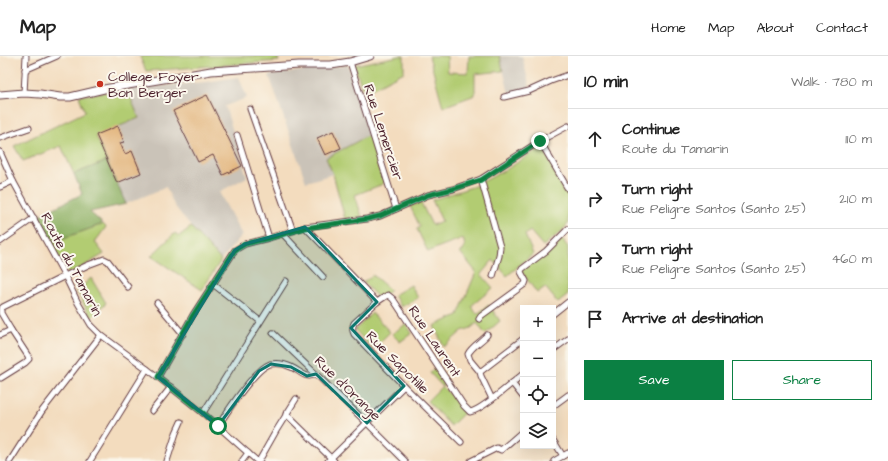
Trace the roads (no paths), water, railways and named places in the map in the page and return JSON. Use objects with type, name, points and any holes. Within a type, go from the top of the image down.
[{"type":"street","points":[[24,93],[26,56]]},
{"type":"street","points":[[25,70],[57,56]]},
{"type":"street","points":[[0,95],[24,93],[70,97],[104,89],[211,70],[299,65],[331,65],[350,62],[370,56]]},
{"type":"street","name":"Rue Lemercier","points":[[350,62],[396,209]]},
{"type":"street","points":[[504,97],[528,91],[568,75]]},
{"type":"street","points":[[250,110],[292,231]]},
{"type":"street","points":[[158,377],[193,315],[235,250],[245,244],[292,231],[380,216],[428,195],[481,180],[540,141],[568,126]]},
{"type":"street","points":[[0,138],[29,128]]},
{"type":"street","points":[[237,135],[270,238]]},
{"type":"street","points":[[540,141],[568,189]]},
{"type":"street","name":"Route du Tamarin","points":[[0,152],[13,181],[91,325],[203,413],[258,461]]},
{"type":"street","points":[[481,180],[500,247],[500,256],[493,276]]},
{"type":"street","points":[[0,187],[13,181]]},
{"type":"street","points":[[0,242],[34,218]]},
{"type":"street","points":[[305,228],[377,302]]},
{"type":"street","points":[[479,319],[525,284],[526,281],[521,272],[522,269],[546,251],[568,229]]},
{"type":"street","points":[[283,234],[323,277]]},
{"type":"street","points":[[1,378],[29,359],[27,353],[1,313],[1,309],[3,307],[88,265],[104,259],[108,261],[128,287]]},
{"type":"street","points":[[203,413],[286,281]]},
{"type":"street","points":[[213,284],[260,321]]},
{"type":"street","name":"Rue Laurent","points":[[377,302],[388,295],[393,299],[467,410],[474,412],[492,400]]},
{"type":"street","name":"Rue Sapotille","points":[[377,302],[354,324],[352,327],[354,334],[461,442]]},
{"type":"street","points":[[556,312],[568,302]]},
{"type":"street","points":[[157,303],[182,334]]},
{"type":"street","points":[[0,335],[11,330]]},
{"type":"street","name":"Rue d'Orange","points":[[273,333],[405,461]]},
{"type":"street","points":[[10,461],[42,411],[101,334]]},
{"type":"street","points":[[487,335],[471,349],[468,354],[470,360],[480,372],[492,400],[520,376]]},
{"type":"street","points":[[556,348],[568,339]]},
{"type":"street","points":[[480,372],[520,341]]},
{"type":"street","points":[[218,426],[237,398],[259,371],[265,366],[271,364],[283,364],[306,376],[311,377],[316,374]]},
{"type":"street","points":[[90,461],[147,369]]},
{"type":"street","points":[[512,383],[520,393]]},
{"type":"street","points":[[286,414],[331,460],[404,386]]},
{"type":"street","points":[[152,411],[171,387]]},
{"type":"street","points":[[556,404],[568,394]]},
{"type":"street","points":[[258,461],[296,399]]},
{"type":"street","points":[[167,461],[176,432],[181,422]]},
{"type":"street","points":[[471,461],[497,448],[501,450],[520,434]]},
{"type":"street","points":[[554,461],[566,454],[556,443]]},
{"type":"street","points":[[242,461],[248,453]]},
{"type":"place","name":"College Foyer Bon Berger","points":[[100,84]]}]
